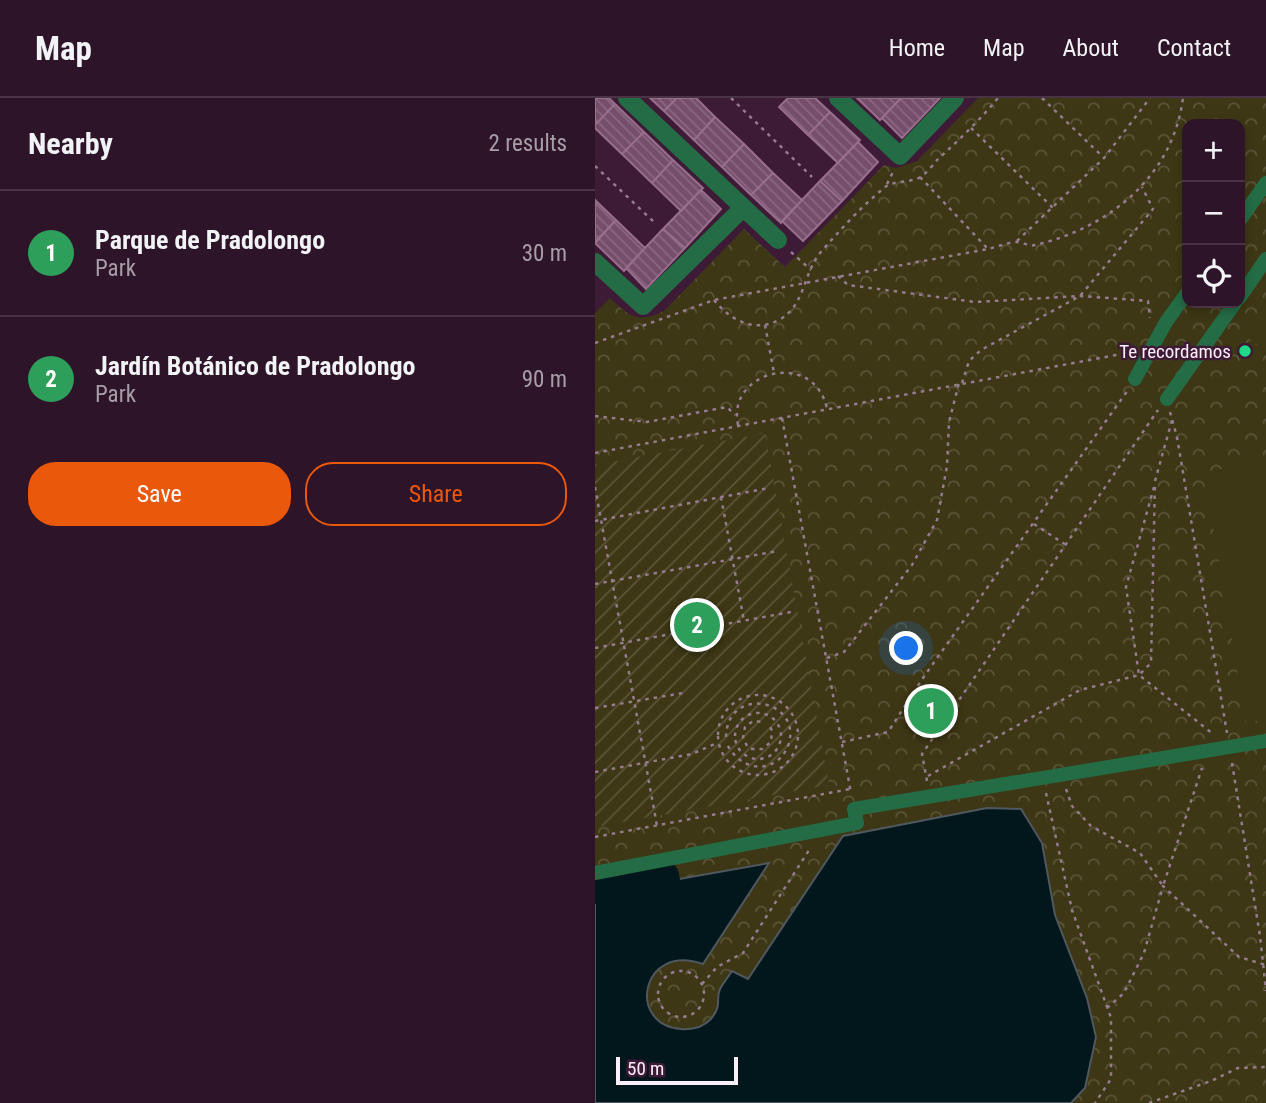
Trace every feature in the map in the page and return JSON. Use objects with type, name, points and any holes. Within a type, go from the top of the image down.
[{"type":"street","points":[[627,98],[778,240]]},
{"type":"street","points":[[838,98],[900,156],[955,98]]},
{"type":"street","points":[[1245,213],[1266,183]]},
{"type":"street","points":[[595,261],[643,306],[743,208]]},
{"type":"street","points":[[1245,290],[1266,259]]},
{"type":"street","points":[[1135,379],[1166,322],[1182,300]]},
{"type":"street","points":[[1167,398],[1231,308]]},
{"type":"street","points":[[595,873],[857,823],[854,809],[1266,741]]},
{"type":"path","points":[[731,98],[812,177]]},
{"type":"path","points":[[714,300],[724,313],[736,321],[765,325],[779,320],[791,311],[799,299],[818,256],[886,186],[920,177],[998,98]]},
{"type":"path","points":[[1042,98],[1104,158]]},
{"type":"path","points":[[1017,242],[1104,158],[1150,98]]},
{"type":"path","points":[[595,342],[714,300],[1017,242],[1031,246],[1082,229],[1114,211],[1142,187],[1171,140],[1183,98]]},
{"type":"path","points":[[971,128],[1053,208]]},
{"type":"path","points":[[595,166],[656,224]]},
{"type":"path","points":[[920,177],[988,249]]},
{"type":"path","points":[[827,658],[844,652],[852,642],[912,565],[937,520],[947,466],[949,422],[969,361],[981,350],[1080,296],[1153,209],[1142,187]]},
{"type":"path","points":[[778,240],[811,270]]},
{"type":"path","points":[[838,276],[848,285],[975,302],[1080,296],[1148,301],[1151,326]]},
{"type":"path","points":[[765,325],[774,373]]},
{"type":"path","points":[[595,453],[1132,352]]},
{"type":"path","points":[[738,426],[736,415],[740,400],[748,388],[759,379],[774,373],[788,372],[815,384],[824,395],[827,409]]},
{"type":"path","points":[[842,742],[888,732],[925,675],[1135,379]]},
{"type":"path","points":[[1167,398],[1177,438],[1229,747],[1260,936],[1266,991]]},
{"type":"path","points":[[930,795],[922,754],[1167,398]]},
{"type":"path","points":[[595,416],[647,422],[727,408],[736,415]]},
{"type":"path","points":[[595,837],[851,789],[782,418]]},
{"type":"path","points":[[1172,419],[1126,587],[1139,675],[1229,747]]},
{"type":"path","points":[[926,777],[1080,690],[1139,675],[1151,663],[1155,482]]},
{"type":"path","points":[[595,487],[657,826]]},
{"type":"path","points":[[595,521],[769,488]]},
{"type":"path","points":[[721,497],[744,621]]},
{"type":"path","points":[[1034,524],[1066,545]]},
{"type":"path","points":[[595,584],[778,551]]},
{"type":"path","points":[[595,648],[791,612]]},
{"type":"path","points":[[595,708],[683,693]]},
{"type":"path","points":[[763,696],[781,703],[793,716],[798,733],[790,758],[784,765],[768,774],[749,774],[726,760],[719,743],[723,715],[736,702],[745,698],[763,696]]},
{"type":"path","points":[[776,709],[781,703]]},
{"type":"path","points":[[753,704],[754,713]]},
{"type":"path","points":[[726,737],[730,721],[739,710],[753,704],[769,705],[776,709],[790,729],[788,746],[784,753],[778,760],[762,766],[754,767],[740,761],[734,757],[727,744]]},
{"type":"path","points":[[754,713],[768,715],[781,732],[778,747],[761,759],[741,752],[735,740],[737,726],[754,713]]},
{"type":"path","points":[[723,715],[730,721]]},
{"type":"path","points":[[764,722],[753,721],[745,727],[743,738],[749,747],[756,750],[767,747],[771,743],[770,726]]},
{"type":"path","points":[[772,731],[781,732]]},
{"type":"path","points":[[735,740],[743,738]]},
{"type":"path","points":[[595,772],[692,754],[719,743]]},
{"type":"path","points":[[1107,1008],[1124,993],[1144,953],[1207,751]]},
{"type":"path","points":[[784,753],[790,758]]},
{"type":"path","points":[[761,759],[762,766]]},
{"type":"path","points":[[736,768],[740,761]]},
{"type":"path","points":[[1061,775],[1072,806],[1091,826],[1140,853],[1163,886],[1238,957],[1264,965]]},
{"type":"path","points":[[1043,776],[1072,911],[1111,1018],[1111,1079],[1095,1103]]},
{"type":"path","points":[[702,984],[692,973],[677,971],[660,985],[659,1000],[663,1007],[675,1016],[689,1015],[701,1006],[704,999],[702,984],[717,967],[743,953],[815,841],[814,831]]},
{"type":"path","points":[[1149,1103],[1211,1081],[1238,1068],[1266,1067]]},
{"type":"green space","points":[[978,98],[1266,98],[1266,1103],[595,1103],[595,313],[610,298],[634,316],[647,317],[664,311],[744,229],[785,267],[884,165],[896,168],[917,161]]},
{"type":"green space","points":[[1266,303],[1266,351],[1244,335]]},
{"type":"green space","points":[[765,433],[829,785],[595,827],[595,465]]},
{"type":"green space","points":[[1266,461],[1266,719],[1246,723],[1204,472]]},
{"type":"water","points":[[987,808],[1021,809],[1042,843],[1055,915],[1087,998],[1096,1037],[1085,1088],[1071,1103],[595,1103],[595,894],[769,863],[703,964],[682,960],[666,964],[654,974],[648,987],[647,1001],[653,1014],[664,1024],[681,1029],[693,1028],[704,1024],[715,1014],[720,989],[732,971],[748,979],[843,836]]},
{"type":"building","points":[[595,98],[609,98],[615,104],[595,125]]},
{"type":"building","points":[[650,98],[677,98],[664,111]]},
{"type":"building","points":[[677,98],[696,98],[715,117],[694,140],[664,111]]},
{"type":"building","points":[[788,98],[815,98],[830,112],[808,135],[779,107]]},
{"type":"building","points":[[857,98],[901,98],[880,120]]},
{"type":"building","points":[[901,98],[940,98],[902,138],[882,118]]},
{"type":"building","points":[[615,104],[644,132],[622,154],[595,128]]},
{"type":"building","points":[[830,112],[860,140],[838,163],[808,135]]},
{"type":"building","points":[[715,117],[744,144],[722,167],[694,140]]},
{"type":"building","points":[[644,132],[673,160],[652,183],[622,154]]},
{"type":"building","points":[[858,142],[878,162],[842,201],[820,181]]},
{"type":"building","points":[[744,144],[773,173],[751,195],[722,167]]},
{"type":"building","points":[[673,160],[703,188],[681,211],[652,183]]},
{"type":"building","points":[[773,173],[802,200],[781,223],[751,195]]},
{"type":"building","points":[[820,181],[842,201],[803,241],[782,221]]},
{"type":"building","points":[[701,190],[721,209],[685,248],[663,229]]},
{"type":"building","points":[[595,200],[616,220],[595,242]]},
{"type":"building","points":[[616,220],[645,248],[624,271],[595,243]]},
{"type":"building","points":[[663,229],[685,248],[646,289],[626,268]]},
{"type":"waterway","points":[[595,889],[664,876],[665,881]]},
{"type":"place","name":"Te recordamos","points":[[1245,351]]},
{"type":"place","name":"Jardín Botánico de Pradolongo","points":[[697,625]]},
{"type":"place","name":"Parque de Pradolongo","points":[[931,711]]}]
